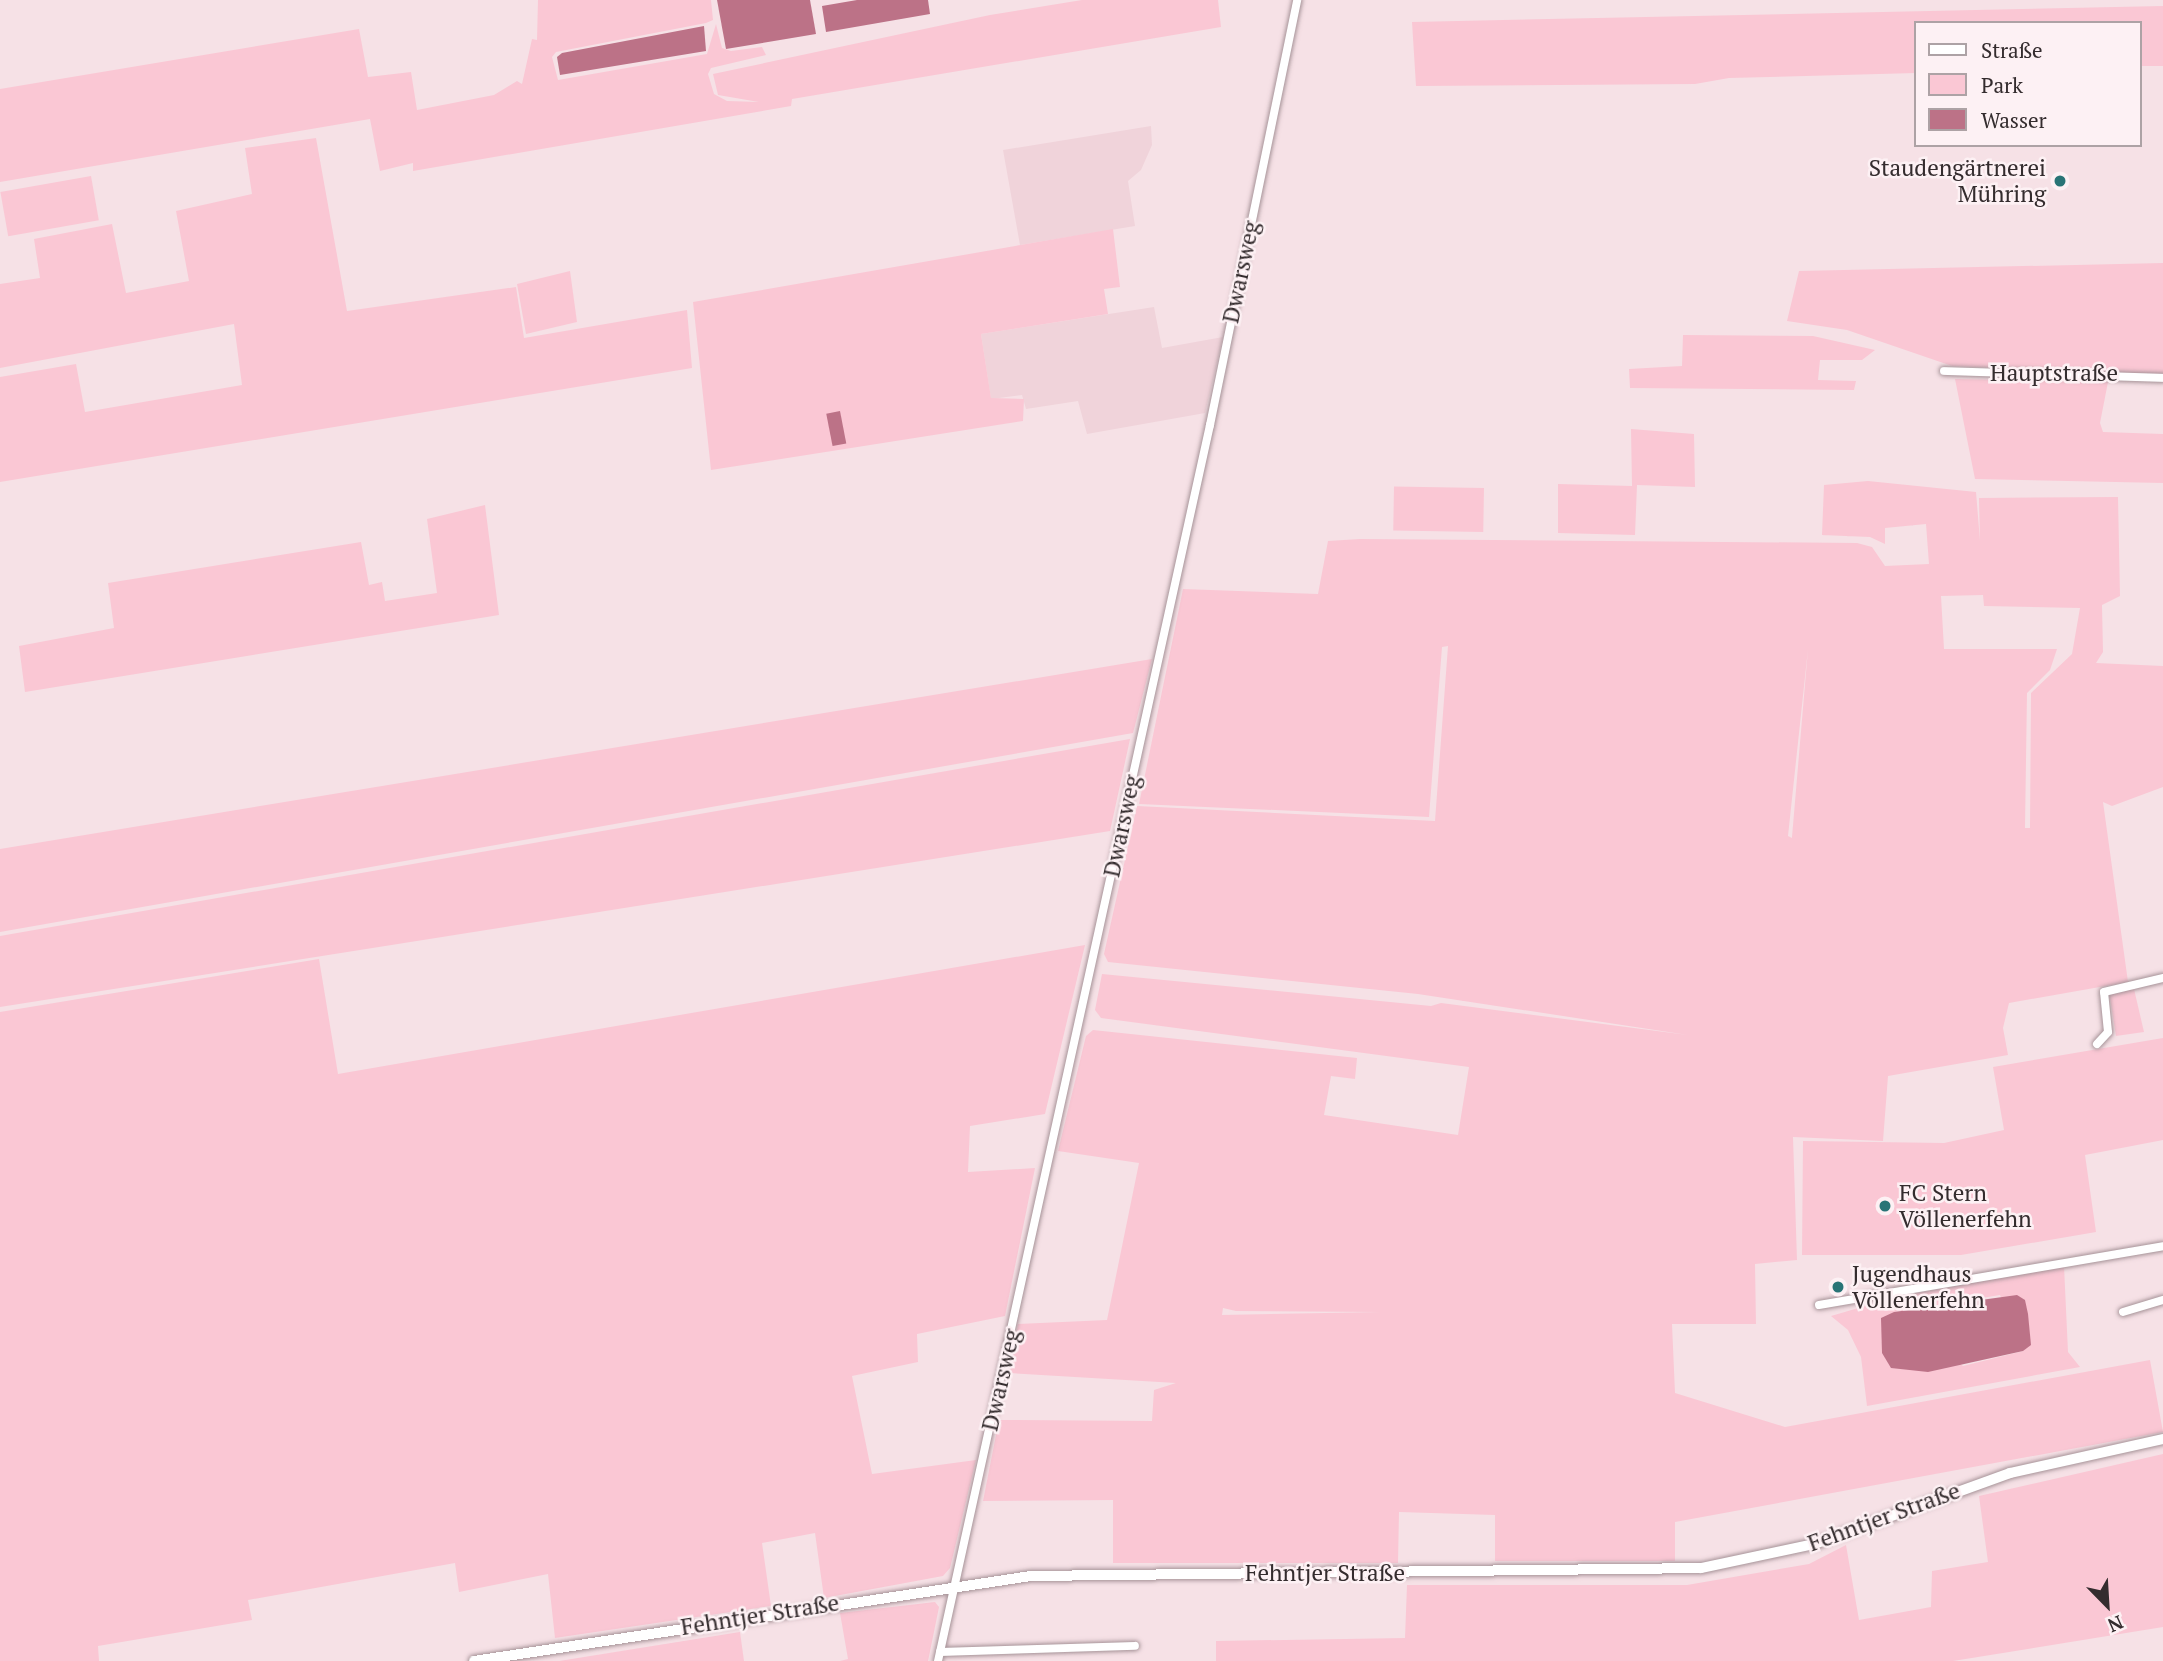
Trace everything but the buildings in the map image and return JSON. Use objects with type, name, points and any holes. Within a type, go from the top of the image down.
[{"type":"street","name":"Dwarsweg","points":[[1135,1646],[939,1656],[1210,425],[1297,0]]},
{"type":"street","name":"Hauptstraße","points":[[1944,371],[2163,378]]},
{"type":"street","points":[[2097,1044],[2108,1032],[2104,992],[2163,978]]},
{"type":"street","points":[[1819,1305],[2163,1246]]},
{"type":"street","points":[[2123,1312],[2163,1300]]},
{"type":"street","name":"Fehntjer Straße","points":[[474,1661],[955,1585],[1070,1575],[1701,1568],[1814,1544],[2010,1473],[2163,1439]]},
{"type":"shaded area","points":[[1151,126],[1152,145],[1141,170],[1128,181],[1135,226],[1020,245],[1003,150]]},
{"type":"shaded area","points":[[1154,307],[1162,348],[1223,337],[1205,413],[1087,434],[1078,401],[1026,409],[1022,395],[991,399],[981,334]]},
{"type":"green space","points":[[538,0],[711,0],[713,20],[706,23],[556,52],[552,57],[558,80],[707,54],[716,24],[722,48],[731,51],[762,47],[766,55],[711,68],[708,74],[714,94],[727,101],[759,102],[718,95],[713,74],[990,15],[1082,0],[1218,0],[1221,27],[792,99],[791,106],[413,171],[413,163],[380,171],[370,119],[0,182],[0,89],[359,29],[368,77],[411,72],[417,110],[494,95],[517,81],[522,84],[532,39],[537,40]]},
{"type":"green space","points":[[2163,6],[2163,66],[2142,66],[2142,21],[1914,21],[1914,73],[1729,78],[1695,84],[1416,86],[1412,22]]},
{"type":"green space","points":[[316,138],[347,311],[516,287],[524,338],[687,310],[692,368],[0,482],[0,377],[76,364],[85,412],[242,385],[234,324],[0,368],[0,284],[40,278],[34,239],[112,224],[126,293],[189,281],[176,211],[252,194],[245,148]]},
{"type":"green space","points":[[91,176],[99,220],[8,236],[0,192]]},
{"type":"green space","points":[[1113,229],[1120,287],[1104,289],[1108,314],[981,334],[991,398],[1024,399],[1023,421],[711,470],[693,302]]},
{"type":"green space","points":[[2163,263],[2163,375],[1952,366],[1847,330],[1787,321],[1799,271]]},
{"type":"green space","points":[[570,271],[577,322],[526,334],[517,284]]},
{"type":"green space","points":[[1683,335],[1813,336],[1875,350],[1862,360],[1820,360],[1818,380],[1856,381],[1854,390],[1630,388],[1629,369],[1682,366]]},
{"type":"green space","points":[[1955,379],[2108,382],[2100,423],[2103,432],[2163,434],[2163,483],[1975,479]]},
{"type":"green space","points":[[1631,429],[1694,434],[1695,487],[1637,485],[1635,535],[1558,533],[1558,484],[1632,486]]},
{"type":"green space","points":[[1868,481],[1976,492],[1980,541],[1979,498],[2118,497],[2120,596],[2102,605],[2103,652],[2096,663],[2163,666],[2163,787],[2112,806],[2103,802],[2128,982],[2009,1003],[2003,1028],[2008,1055],[1888,1076],[1883,1141],[1793,1137],[1797,1260],[1755,1264],[1756,1324],[1672,1324],[1675,1393],[1785,1427],[2150,1360],[2163,1432],[1675,1522],[1675,1561],[1495,1561],[1495,1515],[1399,1512],[1398,1563],[1113,1563],[1113,1500],[983,1501],[999,1420],[1152,1421],[1154,1390],[1176,1383],[1009,1373],[1018,1324],[1107,1320],[1139,1163],[1058,1151],[1086,1036],[1093,1030],[1357,1058],[1355,1079],[1331,1076],[1324,1115],[1458,1135],[1469,1067],[1101,1018],[1095,1010],[1102,974],[1431,1006],[1441,1003],[1688,1035],[1418,994],[1108,962],[1104,954],[1137,806],[1435,821],[1448,646],[1442,647],[1429,817],[1139,804],[1183,589],[1318,594],[1328,541],[1360,539],[1857,543],[1872,547],[1885,566],[1929,564],[1926,524],[1885,528],[1885,544],[1870,537],[1822,535],[1824,485]],"holes":[[[1983,595],[1984,606],[2080,608],[2072,654],[2031,693],[2030,828],[2025,828],[2027,693],[2050,670],[2057,649],[1944,649],[1941,596]],[[1808,649],[1792,838],[1788,836]],[[1223,1308],[1236,1311],[1381,1312],[1222,1315]]]},
{"type":"green space","points":[[1394,486],[1484,488],[1483,532],[1393,530]]},
{"type":"green space","points":[[485,505],[499,615],[25,692],[19,646],[114,628],[108,583],[361,542],[369,585],[382,582],[385,601],[437,593],[427,519]]},
{"type":"green space","points":[[1152,659],[1133,733],[0,932],[0,849]]},
{"type":"green space","points":[[1130,739],[1110,831],[0,1007],[0,936]]},
{"type":"green space","points":[[1085,945],[1045,1114],[970,1126],[968,1172],[1035,1168],[1005,1316],[917,1334],[918,1362],[852,1376],[872,1474],[976,1460],[950,1568],[943,1576],[824,1598],[815,1533],[762,1543],[771,1606],[555,1638],[548,1574],[459,1592],[455,1563],[248,1600],[252,1620],[98,1646],[99,1661],[0,1661],[0,1012],[319,959],[338,1074]]},
{"type":"green space","points":[[2134,989],[2144,1032],[2116,1036],[2109,992]]},
{"type":"green space","points":[[2163,1038],[2163,1140],[2085,1155],[2096,1232],[1961,1255],[1802,1255],[1803,1141],[1944,1143],[2004,1130],[1993,1067]]},
{"type":"green space","points":[[2064,1266],[2068,1352],[2080,1367],[1867,1406],[1861,1357],[1848,1330],[1831,1316],[1896,1297]],"holes":[[[2000,1295],[2023,1351],[1963,1366],[1894,1312]]]},
{"type":"green space","points":[[2163,1454],[2163,1627],[1953,1661],[1216,1661],[1216,1641],[1405,1638],[1407,1585],[1687,1585],[1809,1564],[1846,1545],[1859,1620],[1931,1607],[1932,1571],[1988,1562],[1979,1496]]},
{"type":"green space","points":[[935,1602],[939,1607],[928,1661],[840,1661],[848,1659],[840,1613]]},
{"type":"green space","points":[[740,1632],[744,1661],[559,1661]]},
{"type":"water","points":[[717,0],[810,0],[816,34],[726,49]]},
{"type":"water","points":[[857,0],[928,0],[930,14],[826,32],[822,6]]},
{"type":"water","points":[[704,26],[706,51],[560,75],[557,57],[562,53]]},
{"type":"water","points":[[840,411],[846,443],[833,446],[826,414]]},
{"type":"water","points":[[2017,1295],[2025,1300],[2028,1314],[2031,1345],[2023,1351],[1928,1372],[1891,1368],[1882,1353],[1881,1318],[1894,1312]]},
{"type":"place","name":"Staudengärtnerei Mühring","points":[[2060,181]]},
{"type":"place","name":"FC Stern Völlenerfehn","points":[[1885,1206]]},
{"type":"place","name":"Jugendhaus Völlenerfehn","points":[[1838,1287]]}]
